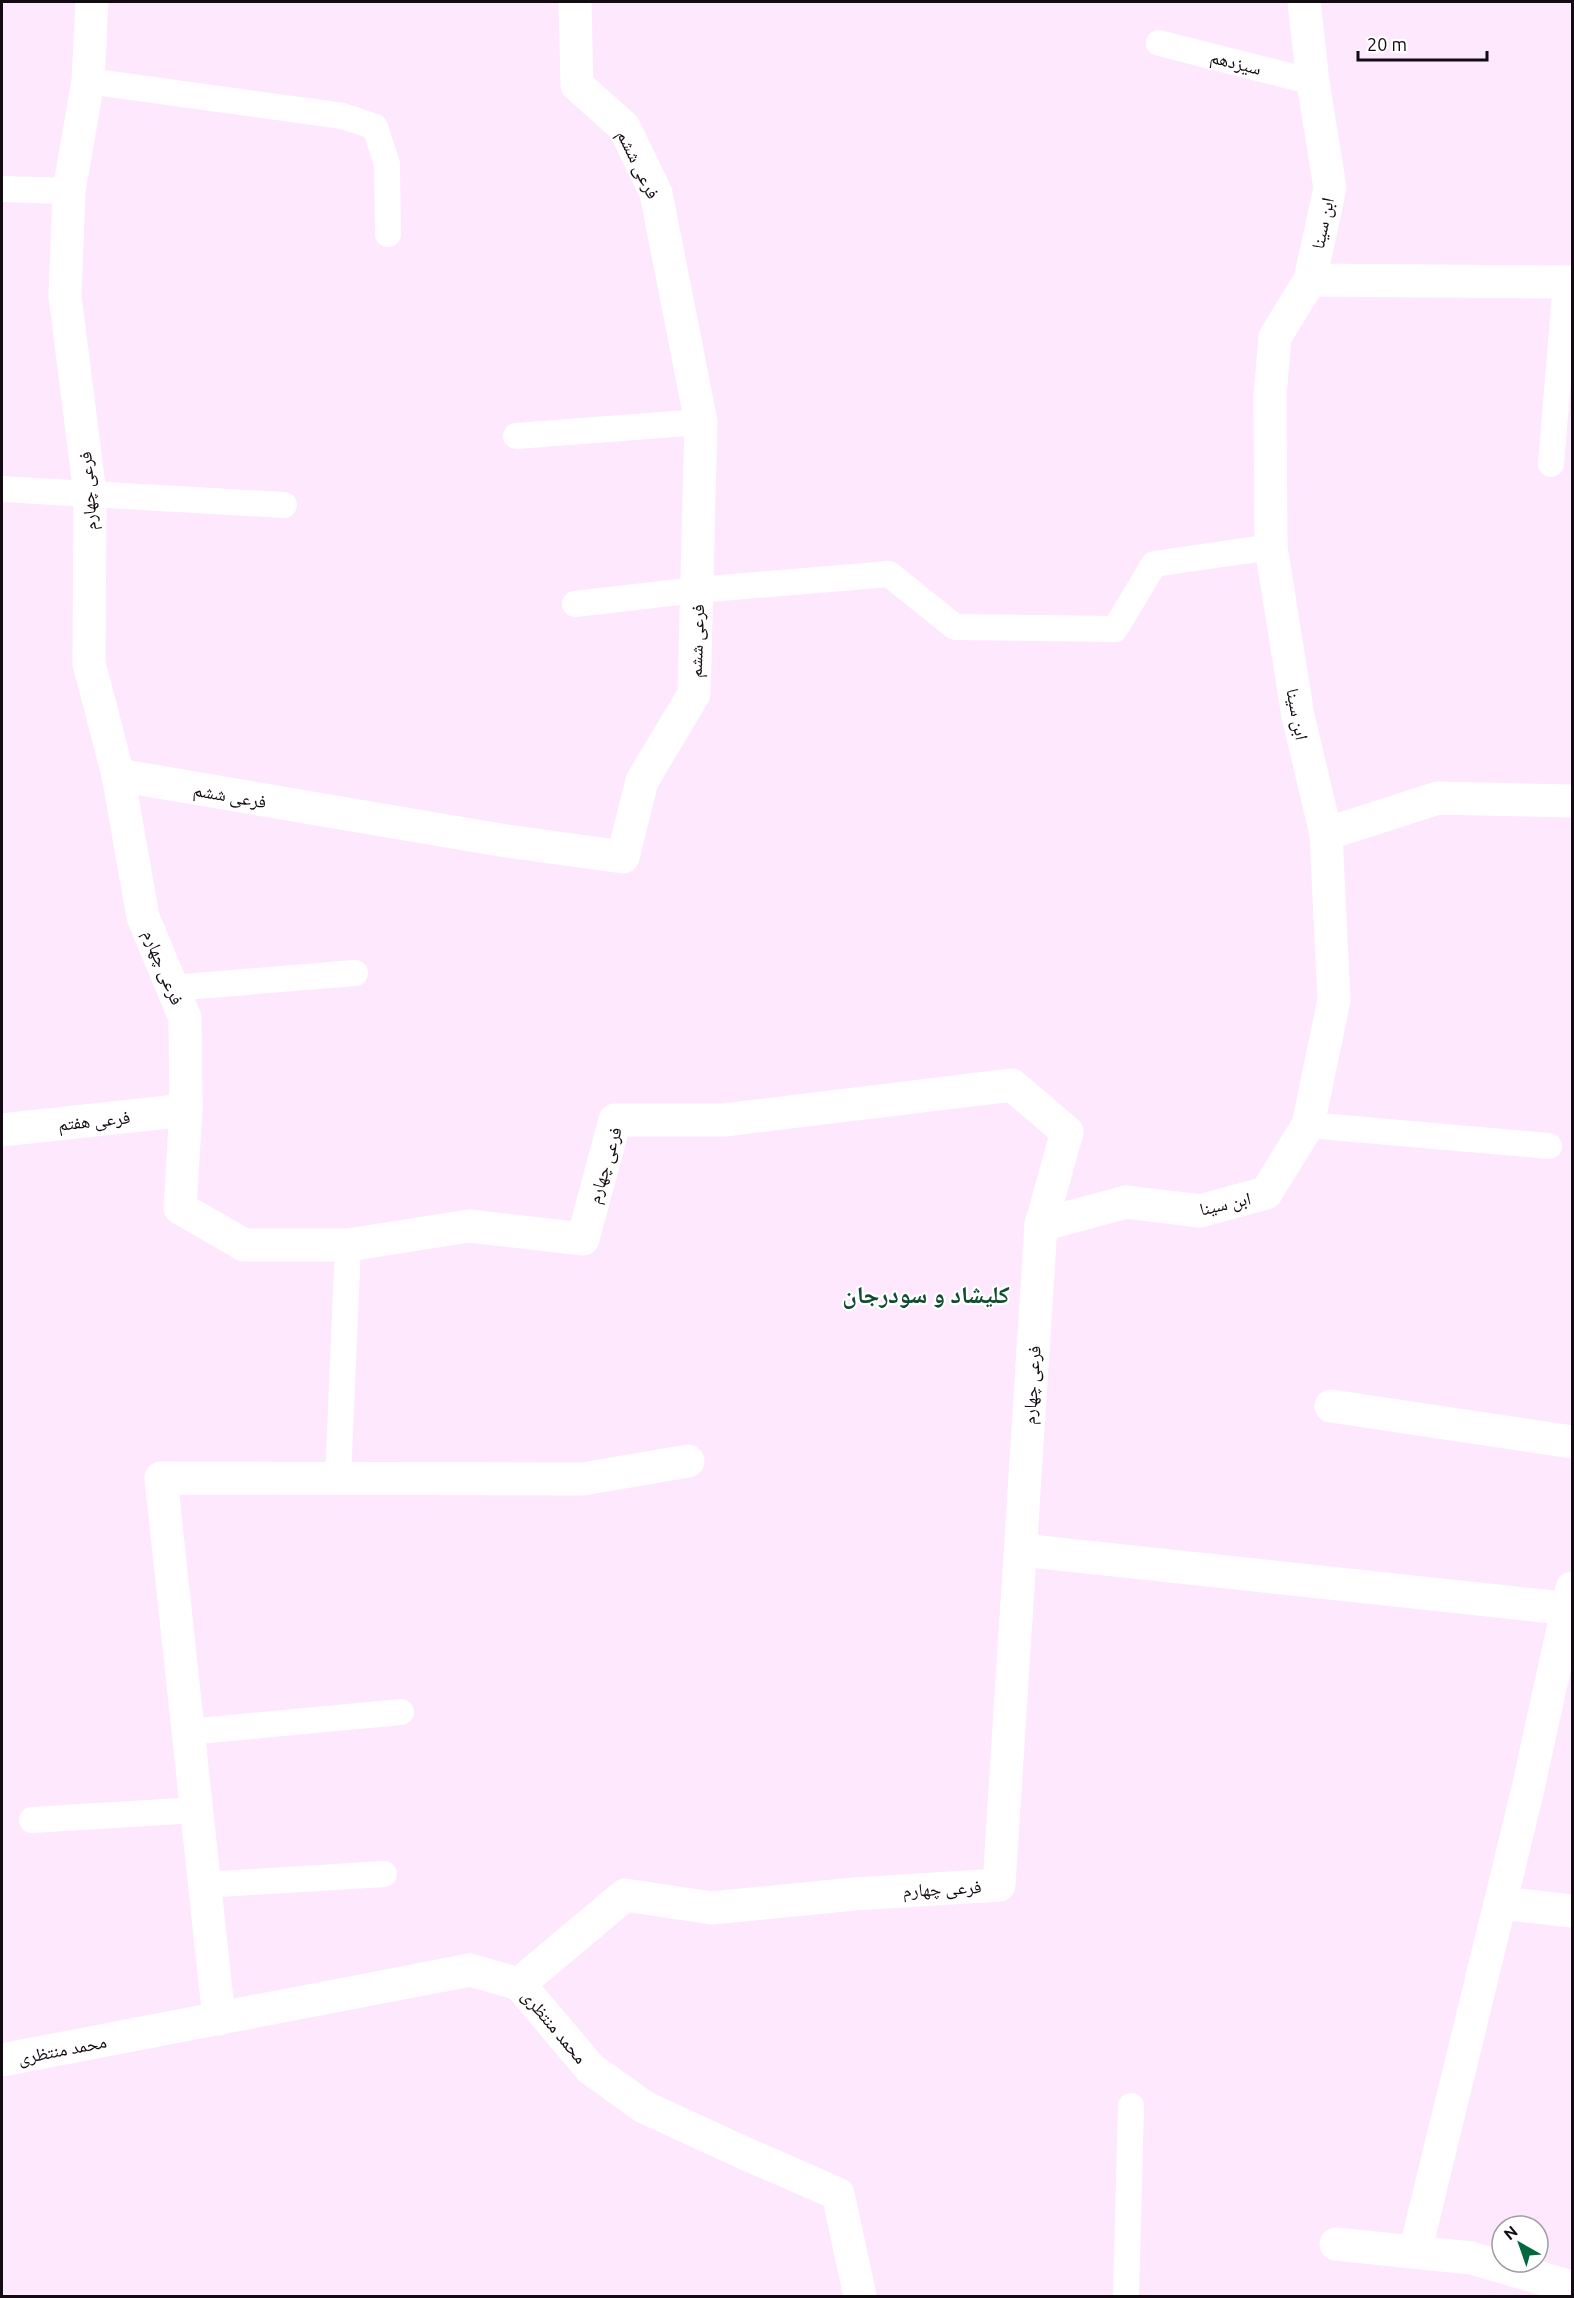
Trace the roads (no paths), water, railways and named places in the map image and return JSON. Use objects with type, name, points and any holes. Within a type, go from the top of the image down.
[{"type":"street","name":"فرعی چهارم","points":[[92,2],[88,81],[69,191],[65,296],[90,494],[89,663],[117,775],[143,916],[185,1018],[186,1110],[180,1208],[244,1245],[348,1245],[469,1226],[583,1239],[615,1120],[724,1120],[1012,1085],[1067,1132],[1041,1224],[999,1885],[854,1893],[712,1908],[625,1895],[519,1984]]},
{"type":"street","name":"فرعی ششم","points":[[117,775],[500,840],[623,857],[642,781],[694,694],[701,422],[656,193],[624,127],[577,85],[575,2]]},
{"type":"street","name":"ابن سینا","points":[[1041,1224],[1126,1202],[1200,1211],[1266,1193],[1308,1125],[1334,1000],[1326,834],[1298,716],[1271,547],[1270,396],[1275,337],[1310,280],[1330,188],[1313,82],[1304,2]]},
{"type":"street","points":[[1310,280],[1569,282]]},
{"type":"street","points":[[1326,834],[1438,798],[1572,801]]},
{"type":"street","name":"فرعی هفتم","points":[[2,1130],[186,1110]]},
{"type":"street","points":[[1330,1406],[1572,1442]]},
{"type":"street","points":[[219,2019],[161,1478],[583,1479],[687,1461]]},
{"type":"street","points":[[1021,1550],[1571,1601],[1527,1793],[1415,2252]]},
{"type":"street","points":[[1500,1903],[1572,1911]]},
{"type":"street","name":"محمد منتظری","points":[[2,2061],[470,1970],[519,1984],[591,2069],[644,2107],[838,2194],[860,2296]]},
{"type":"street","points":[[1336,2244],[1471,2258],[1526,2285],[1572,2287]]},
{"type":"lane","name":"سیزدهم","points":[[1159,43],[1313,82]]},
{"type":"lane","points":[[88,81],[343,116],[375,127],[387,164],[388,234]]},
{"type":"lane","points":[[2,189],[69,191]]},
{"type":"lane","points":[[1551,465],[1569,282]]},
{"type":"lane","points":[[516,436],[701,422]]},
{"type":"lane","points":[[2,489],[284,505]]},
{"type":"lane","points":[[575,604],[697,590],[889,574],[955,627],[1115,629],[1154,564],[1271,547]]},
{"type":"lane","points":[[172,988],[355,973]]},
{"type":"lane","points":[[1308,1125],[1549,1146]]},
{"type":"lane","points":[[338,1479],[348,1245]]},
{"type":"lane","points":[[188,1732],[401,1712]]},
{"type":"lane","points":[[32,1820],[197,1810]]},
{"type":"lane","points":[[204,1885],[384,1874]]},
{"type":"lane","points":[[1126,2296],[1131,2106]]},
{"type":"district","name":"کلیشاد و سودرجان","points":[[926,1294]]}]
